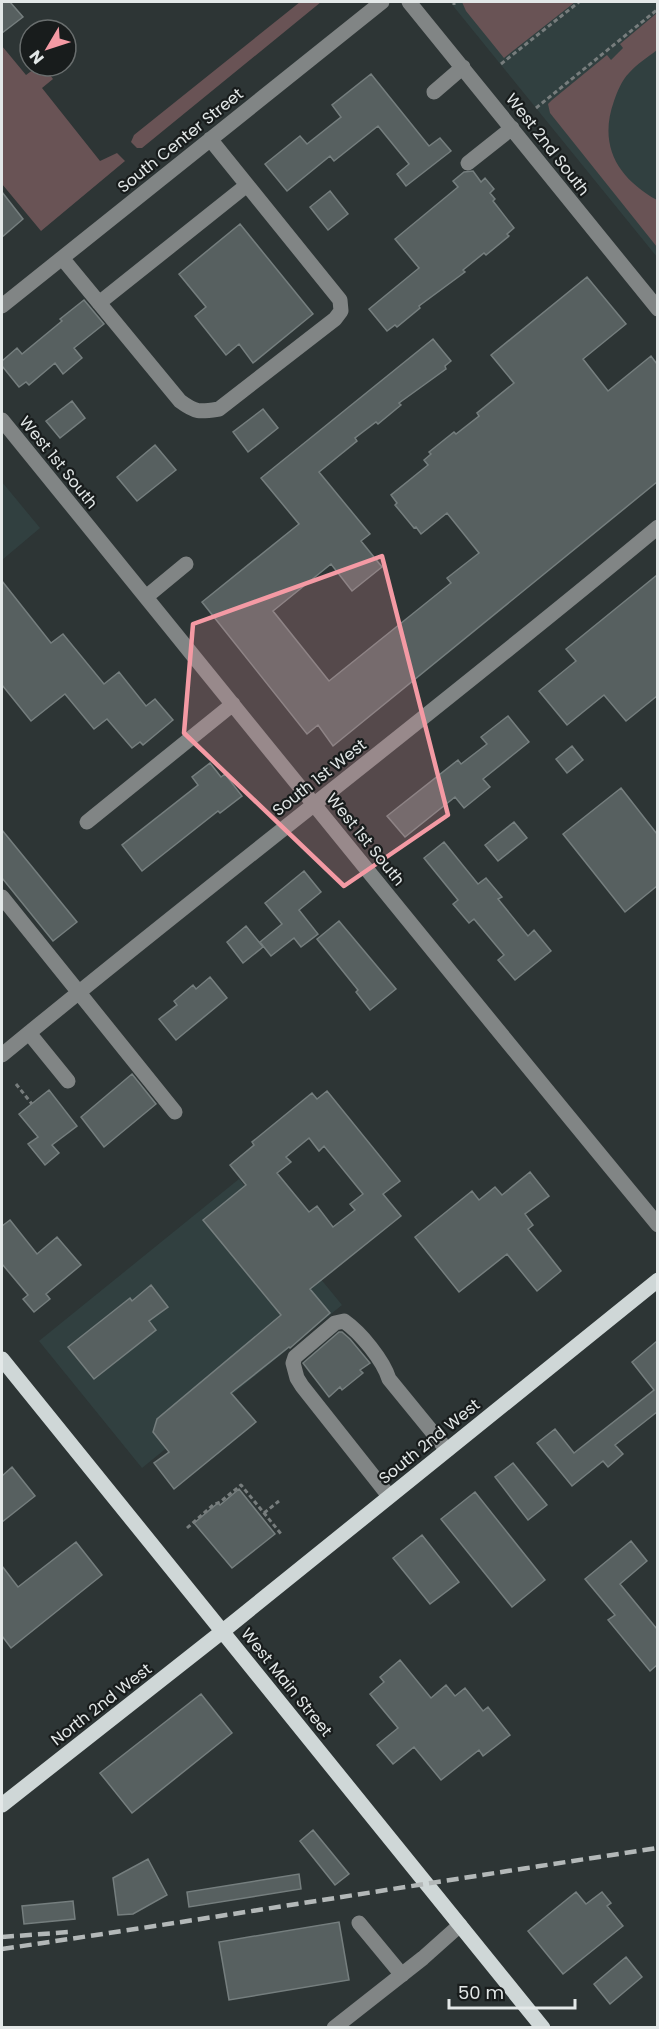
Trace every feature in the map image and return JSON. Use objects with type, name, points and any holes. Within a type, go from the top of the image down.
[{"type":"main road","name":"South 2nd West","points":[[223,1631],[657,1280]]},
{"type":"main road","name":"West Main Street","points":[[2,1359],[543,2028]]},
{"type":"main road","name":"North 2nd West","points":[[2,1805],[223,1631]]},
{"type":"street","name":"South Center Street","points":[[2,306],[382,2]]},
{"type":"street","name":"West 2nd South","points":[[409,2],[657,309]]},
{"type":"street","points":[[434,92],[463,68]]},
{"type":"street","points":[[468,163],[512,128]]},
{"type":"street","points":[[62,258],[180,401],[193,411],[219,409],[335,319],[341,311],[340,300],[210,139]]},
{"type":"street","points":[[99,303],[247,185]]},
{"type":"street","name":"West 1st South","points":[[2,420],[657,1225]]},
{"type":"street","name":"South 1st West","points":[[2,1055],[314,803],[441,705],[657,527]]},
{"type":"street","points":[[146,597],[186,564]]},
{"type":"street","points":[[87,822],[233,704]]},
{"type":"street","points":[[2,897],[175,1112]]},
{"type":"street","points":[[29,1032],[68,1081]]},
{"type":"street","points":[[389,1496],[297,1378],[293,1363],[295,1357],[335,1323],[344,1321],[353,1327],[385,1367],[389,1379],[447,1450]]},
{"type":"street","points":[[359,1923],[402,1975]]},
{"type":"street","points":[[334,2028],[402,1975],[460,1925]]},
{"type":"path","points":[[501,64],[579,2]]},
{"type":"path","points":[[536,108],[657,9]]},
{"type":"path","points":[[16,1084],[32,1104]]},
{"type":"path","points":[[187,1528],[241,1485],[282,1535]]},
{"type":"path","points":[[264,1513],[279,1501]]},
{"type":"highlighted area","points":[[382,556],[448,815],[344,886],[184,733],[193,624]]},
{"type":"shaded area","points":[[300,2],[321,2],[142,148],[137,148],[131,142],[134,135]]},
{"type":"shaded area","points":[[450,2],[657,2],[657,257],[536,108]]},
{"type":"shaded area","points":[[462,2],[575,2],[504,58],[466,11]]},
{"type":"shaded area","points":[[657,13],[657,50],[626,76],[614,101],[608,132],[610,146],[622,171],[632,182],[657,200],[657,247],[550,113],[548,104],[607,55],[611,60],[623,48],[620,44]]},
{"type":"shaded area","points":[[2,46],[18,65],[18,78],[52,78],[42,88],[100,161],[117,153],[125,161],[41,231],[2,184]]},
{"type":"shaded area","points":[[2,482],[40,528],[2,560]]},
{"type":"shaded area","points":[[239,1179],[342,1305],[142,1468],[39,1341]]},
{"type":"building","points":[[2,2],[10,2],[23,17],[18,18],[18,21],[2,33]]},
{"type":"building","points":[[371,74],[429,146],[440,138],[451,151],[406,186],[397,174],[409,164],[378,126],[334,161],[330,156],[287,191],[265,164],[300,136],[307,144],[341,117],[332,105]]},
{"type":"building","points":[[473,171],[481,182],[485,178],[494,189],[490,193],[495,199],[493,201],[514,228],[507,234],[509,236],[486,255],[484,253],[463,270],[465,272],[419,306],[420,308],[397,327],[395,325],[387,331],[369,309],[419,268],[395,239],[458,187],[453,181],[464,172]]},
{"type":"building","points":[[330,191],[348,214],[328,230],[310,207]]},
{"type":"building","points":[[2,192],[23,219],[2,237]]},
{"type":"building","points":[[240,224],[313,314],[253,363],[239,344],[226,355],[195,316],[206,307],[179,274]]},
{"type":"building","points":[[587,277],[626,324],[583,359],[608,391],[651,356],[657,364],[657,482],[333,746],[318,725],[307,734],[202,602],[299,524],[261,478],[433,339],[451,361],[445,366],[446,369],[399,403],[401,405],[378,424],[376,422],[355,438],[357,441],[319,472],[370,534],[361,541],[382,567],[352,591],[331,564],[273,611],[329,681],[451,583],[447,578],[479,553],[447,513],[421,534],[395,505],[397,503],[391,495],[428,465],[424,460],[431,454],[429,452],[479,416],[477,413],[514,383],[491,355]]},
{"type":"building","points":[[84,300],[104,324],[74,348],[82,358],[63,374],[55,363],[29,385],[26,382],[19,387],[2,366],[2,361],[17,348],[22,354]]},
{"type":"building","points":[[72,401],[85,418],[60,438],[46,421]]},
{"type":"building","points":[[263,409],[278,428],[248,452],[233,432]]},
{"type":"building","points":[[155,445],[176,470],[137,501],[117,477]]},
{"type":"building","points":[[657,575],[657,696],[626,721],[604,695],[567,725],[539,691],[576,661],[566,649]]},
{"type":"building","points":[[2,581],[51,643],[63,634],[104,684],[119,672],[146,706],[155,699],[173,720],[143,745],[140,742],[132,748],[107,719],[94,729],[65,694],[31,721],[2,685]]},
{"type":"building","points":[[508,716],[529,742],[483,779],[490,787],[464,808],[455,797],[405,837],[387,816],[458,760],[461,764],[487,744],[481,737]]},
{"type":"building","points":[[572,746],[583,760],[567,773],[556,759]]},
{"type":"building","points":[[210,763],[221,777],[225,774],[242,796],[220,813],[218,811],[142,871],[122,845],[198,785],[192,777]]},
{"type":"building","points":[[621,788],[657,834],[657,886],[625,912],[563,834]]},
{"type":"building","points":[[514,822],[527,838],[498,861],[485,845]]},
{"type":"building","points":[[2,830],[77,922],[53,941],[2,878]]},
{"type":"building","points":[[444,842],[478,884],[486,878],[502,897],[498,899],[528,936],[534,930],[551,951],[515,980],[498,960],[504,955],[474,919],[469,923],[453,904],[458,900],[424,858]]},
{"type":"building","points":[[304,871],[321,892],[299,910],[318,934],[301,947],[294,938],[271,956],[260,942],[282,924],[265,903]]},
{"type":"building","points":[[339,921],[396,989],[370,1010],[356,992],[358,990],[317,939]]},
{"type":"building","points":[[246,926],[263,947],[243,963],[227,942]]},
{"type":"building","points":[[210,977],[227,998],[176,1040],[159,1019],[177,1005],[174,1001],[193,985],[196,989]]},
{"type":"building","points":[[132,1074],[156,1104],[104,1147],[81,1117]]},
{"type":"building","points":[[49,1090],[77,1126],[52,1145],[59,1153],[45,1165],[28,1144],[38,1137],[19,1114]]},
{"type":"building","points":[[327,1091],[400,1181],[383,1194],[401,1216],[310,1289],[330,1313],[290,1348],[231,1393],[256,1422],[174,1489],[154,1463],[169,1452],[153,1432],[157,1419],[281,1315],[203,1220],[246,1185],[230,1165],[254,1145],[252,1142],[312,1093],[317,1099]],"holes":[[[309,1138],[319,1151],[324,1146],[363,1194],[350,1204],[355,1210],[333,1227],[317,1206],[309,1212],[277,1173],[291,1162],[286,1157]]]},
{"type":"building","points":[[530,1172],[549,1196],[525,1214],[533,1225],[528,1229],[561,1271],[537,1291],[507,1254],[459,1292],[415,1237],[472,1191],[479,1200],[495,1187],[502,1195]]},
{"type":"building","points":[[10,1220],[37,1254],[57,1237],[81,1265],[46,1294],[50,1299],[34,1312],[23,1299],[28,1295],[2,1264],[2,1226]]},
{"type":"building","points":[[151,1285],[168,1307],[149,1321],[156,1330],[94,1379],[68,1347],[130,1298],[132,1301]]},
{"type":"building","points":[[339,1332],[350,1339],[370,1363],[360,1370],[363,1373],[342,1390],[340,1387],[329,1397],[303,1363]]},
{"type":"building","points":[[657,1341],[657,1412],[615,1445],[623,1454],[608,1467],[603,1461],[572,1486],[537,1443],[555,1429],[574,1453],[654,1390],[632,1362]]},
{"type":"building","points":[[513,1463],[547,1505],[528,1520],[495,1477]]},
{"type":"building","points":[[12,1467],[35,1496],[2,1522],[2,1476]]},
{"type":"building","points":[[239,1489],[275,1534],[232,1568],[194,1523]]},
{"type":"building","points":[[475,1492],[545,1580],[512,1607],[441,1519]]},
{"type":"building","points":[[422,1535],[459,1582],[430,1604],[393,1558]]},
{"type":"building","points":[[631,1541],[647,1561],[620,1584],[657,1629],[657,1665],[650,1671],[608,1620],[615,1615],[585,1579]]},
{"type":"building","points":[[76,1542],[102,1575],[11,1648],[2,1636],[2,1566],[18,1587]]},
{"type":"building","points":[[400,1660],[431,1698],[446,1685],[455,1696],[465,1688],[483,1711],[488,1707],[510,1735],[483,1756],[479,1750],[441,1780],[414,1747],[393,1764],[377,1745],[398,1728],[370,1694],[384,1682],[380,1677]]},
{"type":"building","points":[[201,1694],[232,1733],[132,1813],[100,1773]]},
{"type":"building","points":[[313,1830],[349,1874],[335,1885],[300,1841]]},
{"type":"building","points":[[148,1859],[167,1895],[133,1914],[118,1915],[113,1878]]},
{"type":"building","points":[[299,1874],[301,1889],[189,1907],[187,1892]]},
{"type":"building","points":[[576,1892],[586,1904],[602,1892],[611,1903],[607,1906],[623,1926],[563,1974],[528,1931]]},
{"type":"building","points":[[73,1901],[75,1919],[24,1924],[22,1906]]},
{"type":"building","points":[[339,1922],[349,1980],[229,2000],[219,1942]]},
{"type":"building","points":[[626,1957],[642,1977],[610,2004],[594,1984]]},
{"type":"railway","points":[[2,1949],[658,1848]]},
{"type":"railway","points":[[2,1937],[69,1932]]}]
